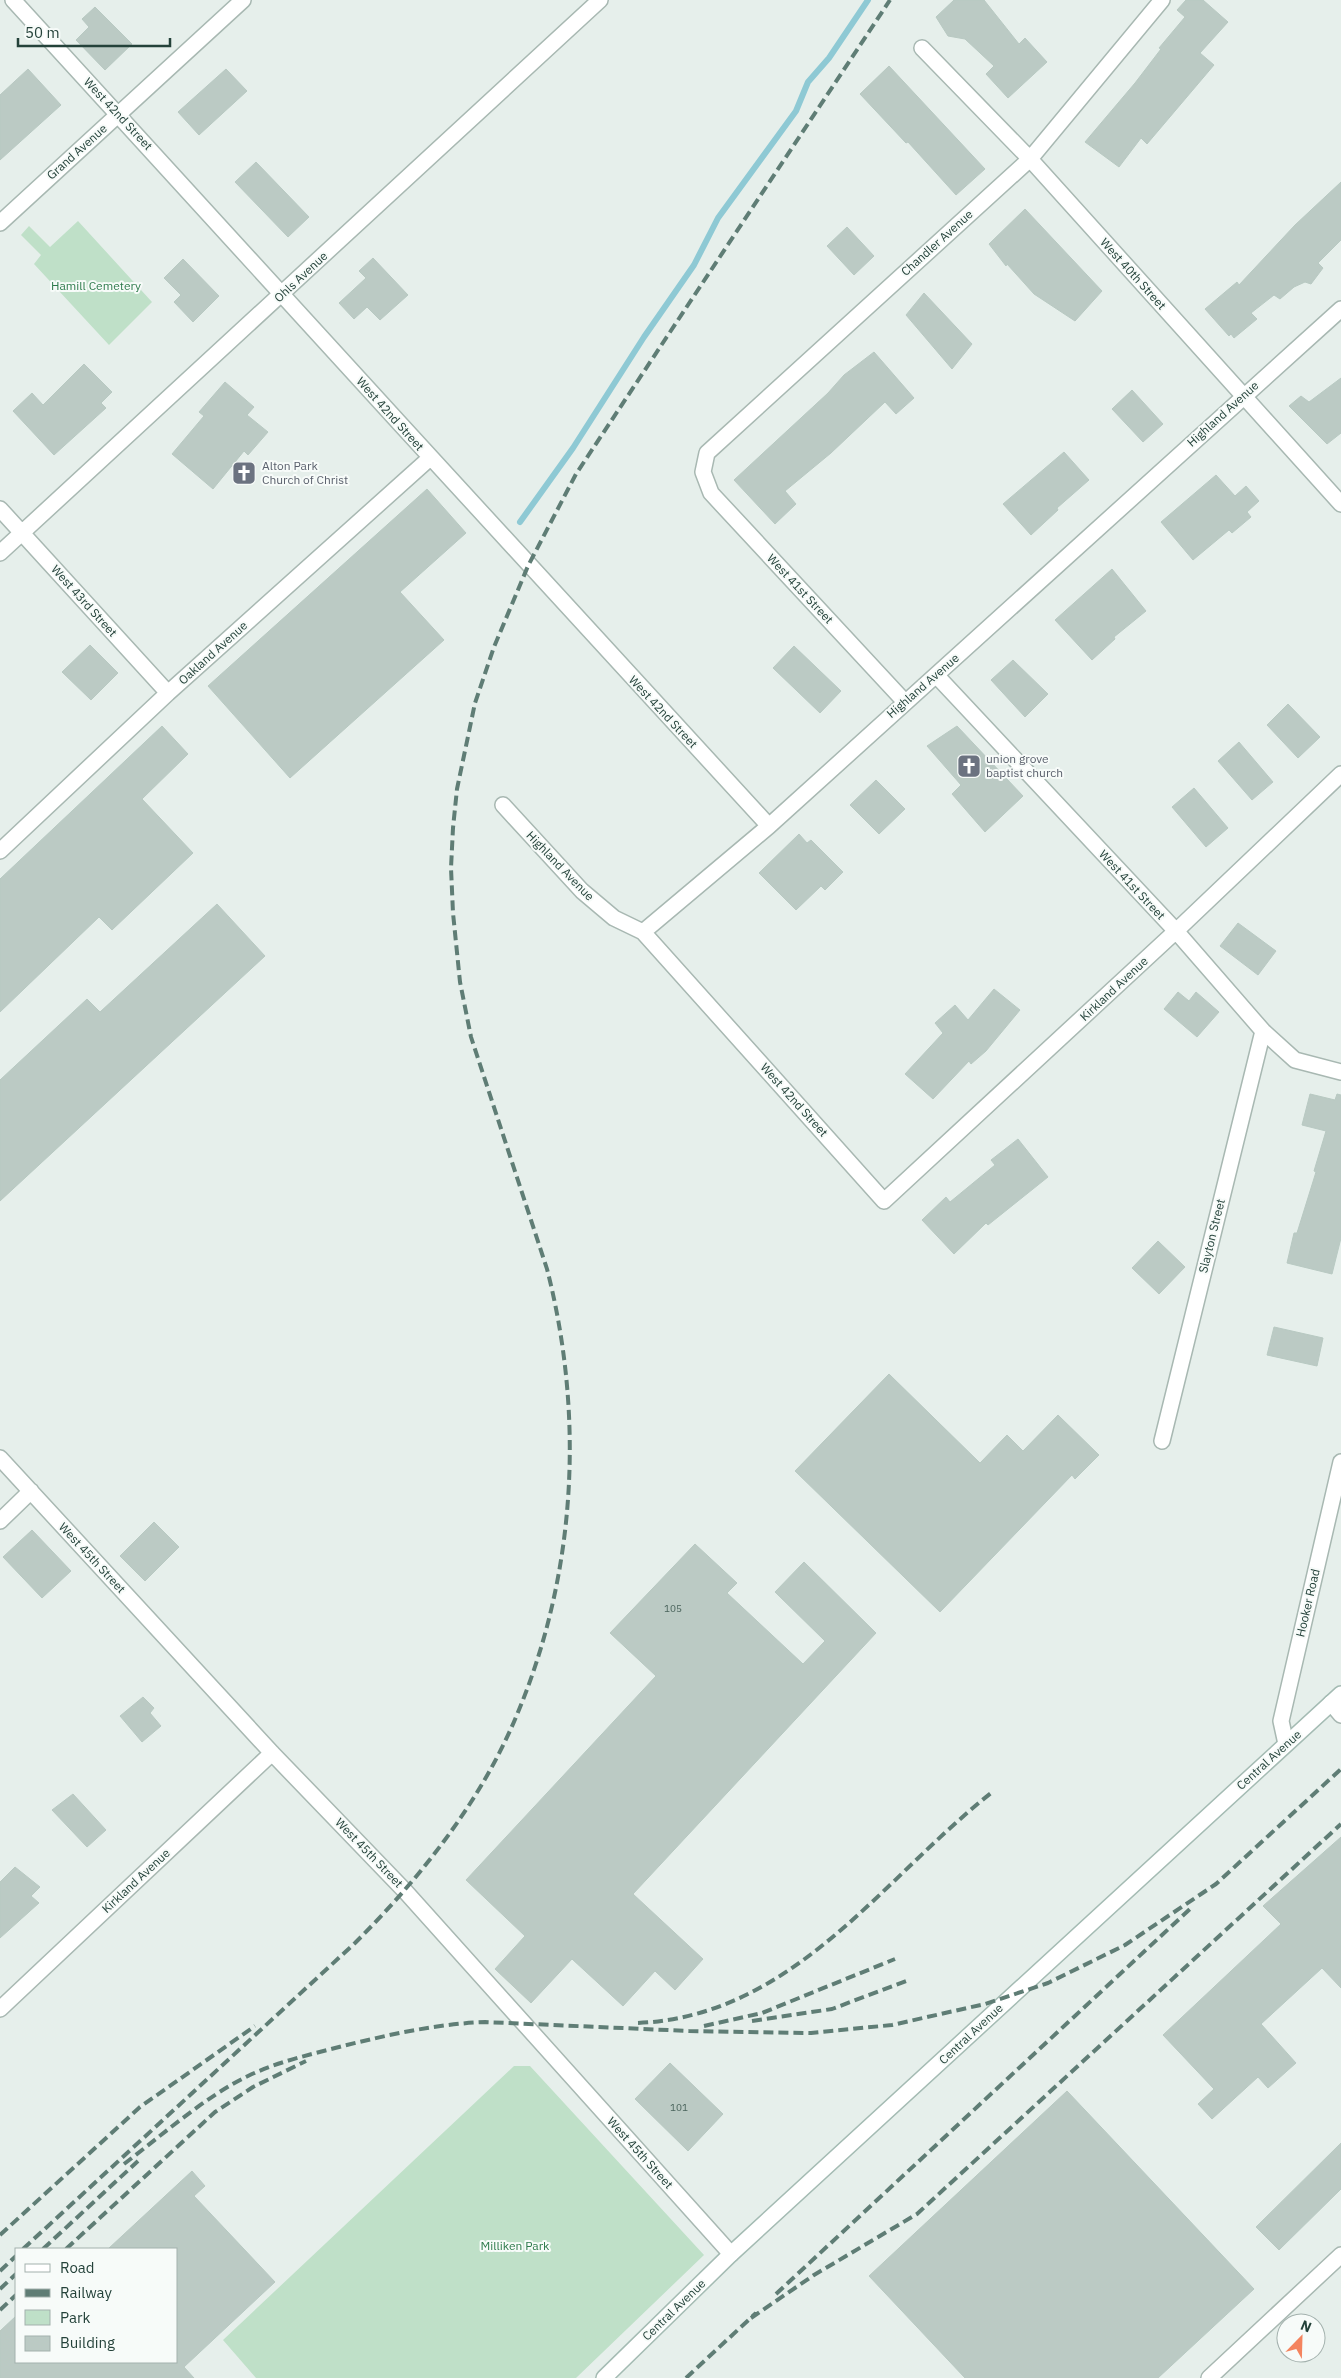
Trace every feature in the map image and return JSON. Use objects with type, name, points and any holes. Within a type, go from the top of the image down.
[{"type":"street","name":"West 42nd Street","points":[[13,0],[283,294],[430,458],[769,826]]},
{"type":"street","name":"Grand Avenue","points":[[0,223],[242,0]]},
{"type":"street","name":"Ohls Avenue","points":[[0,553],[600,0]]},
{"type":"street","name":"Chandler Avenue","points":[[703,472],[707,452],[1030,159],[1162,0]]},
{"type":"street","name":"West 40th Street","points":[[922,48],[1030,159],[1341,504]]},
{"type":"street","name":"Highland Avenue","points":[[503,805],[582,891],[614,918],[644,932],[769,826],[1341,309]]},
{"type":"street","name":"Oakland Avenue","points":[[0,850],[168,693],[430,458]]},
{"type":"street","name":"West 41st Street","points":[[703,472],[711,493],[904,702]]},
{"type":"street","name":"West 43rd Street","points":[[0,509],[168,693]]},
{"type":"street","name":"West 41st Street","points":[[936,675],[1176,931],[1263,1031],[1295,1060],[1341,1072]]},
{"type":"street","name":"Kirkland Avenue","points":[[884,1201],[1176,931],[1341,774]]},
{"type":"street","name":"West 42nd Street","points":[[644,932],[884,1201]]},
{"type":"street","name":"Slayton Street","points":[[1162,1441],[1263,1031]]},
{"type":"street","name":"West 45th Street","points":[[0,1458],[272,1753],[405,1892],[731,2254]]},
{"type":"street","name":"Hooker Road","points":[[1286,1744],[1281,1721],[1341,1462]]},
{"type":"street","points":[[0,1520],[31,1491]]},
{"type":"street","name":"Central Avenue","points":[[604,2378],[731,2254],[1286,1744],[1338,1704]]},
{"type":"street","name":"Kirkland Avenue","points":[[0,2008],[272,1753]]},
{"type":"street","points":[[1208,2378],[1341,2255]]},
{"type":"green space","name":"Hamill Cemetery","points":[[78,221],[152,302],[109,345],[34,264],[41,255],[21,235],[29,226],[50,247]]},
{"type":"green space","name":"Milliken Park","points":[[514,2066],[530,2066],[704,2255],[576,2378],[256,2378],[223,2340]]},
{"type":"building","points":[[954,0],[984,0],[1019,44],[1025,38],[1047,62],[1008,98],[986,74],[994,66],[965,39],[948,36],[936,17]]},
{"type":"building","points":[[1186,0],[1203,0],[1228,22],[1200,53],[1214,65],[1147,144],[1141,138],[1119,167],[1085,142],[1135,83],[1161,49],[1159,48],[1185,17],[1177,10]]},
{"type":"building","points":[[95,7],[132,44],[105,70],[76,40],[89,27],[82,19]]},
{"type":"building","points":[[889,66],[985,169],[956,195],[908,142],[906,143],[860,94]]},
{"type":"building","points":[[28,69],[61,105],[0,160],[0,95]]},
{"type":"building","points":[[226,69],[247,91],[199,135],[178,112]]},
{"type":"building","points":[[256,162],[309,217],[288,237],[235,182]]},
{"type":"building","points":[[1341,182],[1341,240],[1318,263],[1323,268],[1311,284],[1305,282],[1294,287],[1280,299],[1274,295],[1251,313],[1257,319],[1234,338],[1231,334],[1229,336],[1205,309],[1237,282],[1239,285],[1295,225]]},
{"type":"building","points":[[1025,209],[1102,291],[1075,321],[1034,294],[1007,264],[1006,266],[989,244]]},
{"type":"building","points":[[847,227],[874,256],[854,275],[827,246]]},
{"type":"building","points":[[373,258],[408,295],[380,320],[367,307],[354,319],[339,303],[366,278],[359,271]]},
{"type":"building","points":[[183,259],[219,296],[193,322],[174,302],[181,295],[164,278]]},
{"type":"building","points":[[924,293],[972,344],[952,369],[906,315]]},
{"type":"building","points":[[874,352],[914,398],[896,414],[885,402],[831,453],[785,491],[796,504],[775,524],[734,480],[828,393],[844,375]]},
{"type":"building","points":[[84,364],[112,392],[101,403],[106,408],[54,455],[13,411],[32,393],[43,405]]},
{"type":"building","points":[[1341,378],[1341,433],[1327,444],[1289,406],[1301,396],[1309,402]]},
{"type":"building","points":[[225,382],[254,407],[247,415],[268,432],[248,455],[244,451],[213,489],[172,454],[204,416],[199,412]]},
{"type":"building","points":[[1132,390],[1163,424],[1143,442],[1112,409]]},
{"type":"building","points":[[1064,452],[1089,480],[1057,508],[1058,510],[1031,535],[1003,504]]},
{"type":"building","points":[[1216,475],[1235,496],[1246,486],[1259,501],[1247,512],[1251,517],[1232,533],[1229,530],[1193,560],[1161,522]]},
{"type":"building","points":[[427,489],[466,533],[400,592],[444,640],[290,778],[208,686]]},
{"type":"building","points":[[1112,569],[1146,611],[1114,637],[1115,639],[1092,660],[1055,620]]},
{"type":"building","points":[[90,645],[118,673],[91,700],[62,672]]},
{"type":"building","points":[[794,646],[841,691],[820,713],[773,668]]},
{"type":"building","points":[[1013,660],[1048,694],[1025,717],[991,680]]},
{"type":"building","points":[[1288,704],[1320,737],[1298,758],[1267,725]]},
{"type":"building","points":[[162,726],[188,754],[142,799],[193,853],[112,930],[99,917],[0,1012],[0,879]]},
{"type":"building","name":"union grove baptist church","points":[[957,726],[1023,796],[985,832],[952,794],[961,785],[927,746]]},
{"type":"building","points":[[1239,742],[1273,782],[1252,800],[1218,761]]},
{"type":"building","points":[[876,780],[905,809],[879,834],[850,805]]},
{"type":"building","points":[[1194,788],[1228,828],[1206,847],[1172,807]]},
{"type":"building","points":[[799,834],[807,843],[811,840],[843,872],[825,890],[821,886],[796,910],[759,873]]},
{"type":"building","points":[[217,904],[265,956],[0,1201],[0,1080],[87,999],[100,1012]]},
{"type":"building","points":[[1238,923],[1276,951],[1258,975],[1220,946]]},
{"type":"building","points":[[994,989],[1020,1010],[986,1051],[971,1064],[969,1061],[933,1099],[905,1074],[943,1033],[935,1023],[955,1005],[968,1020]]},
{"type":"building","points":[[1178,992],[1189,1001],[1196,992],[1219,1012],[1197,1037],[1164,1009]]},
{"type":"building","points":[[1310,1094],[1335,1100],[1337,1094],[1341,1095],[1341,1238],[1332,1274],[1287,1263],[1294,1233],[1297,1233],[1316,1172],[1314,1171],[1326,1131],[1302,1125]]},
{"type":"building","points":[[1018,1139],[1048,1177],[988,1225],[986,1223],[954,1254],[922,1220],[946,1197],[950,1202],[995,1165],[991,1160]]},
{"type":"building","points":[[1158,1241],[1185,1267],[1159,1294],[1132,1268]]},
{"type":"building","points":[[1274,1327],[1323,1338],[1317,1366],[1267,1355]]},
{"type":"building","points":[[889,1374],[980,1463],[1007,1435],[1023,1451],[1058,1415],[1099,1455],[1075,1479],[1072,1475],[940,1612],[795,1471]]},
{"type":"building","points":[[154,1522],[179,1547],[145,1581],[120,1556]]},
{"type":"building","points":[[32,1530],[71,1571],[42,1598],[3,1557]]},
{"type":"building","points":[[695,1544],[737,1583],[727,1593],[803,1664],[825,1641],[775,1592],[804,1562],[876,1633],[633,1894],[703,1959],[675,1990],[655,1971],[623,2006],[572,1959],[531,2003],[495,1969],[525,1936],[466,1880],[656,1676],[610,1633]]},
{"type":"building","points":[[143,1697],[154,1708],[150,1713],[161,1726],[142,1742],[120,1716]]},
{"type":"building","points":[[73,1794],[106,1830],[87,1847],[52,1810]]},
{"type":"building","points":[[1341,1837],[1341,1988],[1322,1968],[1261,2024],[1296,2063],[1268,2088],[1258,2077],[1212,2119],[1198,2104],[1214,2089],[1163,2035],[1281,1924],[1263,1906]]},
{"type":"building","points":[[15,1867],[40,1887],[31,1896],[39,1903],[0,1938],[0,1882]]},
{"type":"building","points":[[670,2063],[723,2114],[688,2151],[635,2099]]},
{"type":"building","points":[[1067,2091],[1254,2289],[1158,2378],[965,2378],[869,2276]]},
{"type":"building","points":[[1341,2143],[1341,2189],[1279,2250],[1256,2227]]},
{"type":"building","points":[[192,2171],[205,2186],[194,2196],[275,2282],[184,2367],[194,2378],[0,2378],[0,2331],[15,2317],[15,2363],[178,2363],[178,2248],[109,2248]]},
{"type":"waterway","points":[[520,522],[573,448],[644,337],[694,265],[718,218],[796,111],[808,82],[829,58],[868,0]]},
{"type":"railway","points":[[24,2248],[355,1943],[379,1918],[425,1866],[466,1809],[485,1779],[516,1717],[536,1663],[552,1608],[562,1552],[568,1496],[570,1439],[567,1382],[559,1325],[547,1269],[471,1037],[460,982],[453,913],[451,868],[453,828],[457,789],[475,703],[494,647],[528,566],[576,474],[890,0]]},
{"type":"railway","points":[[124,2164],[200,2105],[248,2076],[304,2056],[411,2031],[485,2022],[689,2031],[811,2033],[892,2025],[985,2004],[1048,1983],[1125,1945],[1216,1884],[1341,1769]]},
{"type":"railway","points":[[638,2023],[693,2015],[743,1996],[789,1970],[831,1938],[871,1903],[950,1828],[991,1793]]},
{"type":"railway","points":[[751,2318],[814,2275],[917,2214],[1341,1824]]},
{"type":"railway","points":[[776,2294],[1191,1908]]},
{"type":"railway","points":[[704,2026],[762,2013],[895,1959]]},
{"type":"railway","points":[[752,2021],[832,2009],[906,1981]]},
{"type":"railway","points":[[0,2235],[140,2107],[255,2026]]},
{"type":"railway","points":[[67,2248],[215,2112],[253,2087],[306,2061]]},
{"type":"railway","points":[[44,2248],[138,2161]]},
{"type":"railway","points":[[0,2271],[15,2257]]},
{"type":"railway","points":[[0,2289],[15,2275]]},
{"type":"railway","points":[[0,2310],[15,2296]]},
{"type":"railway","points":[[686,2378],[756,2313]]},
{"type":"place","name":"Alton Park Church of Christ","points":[[244,473]]},
{"type":"place","name":"union grove baptist church","points":[[969,766]]}]
